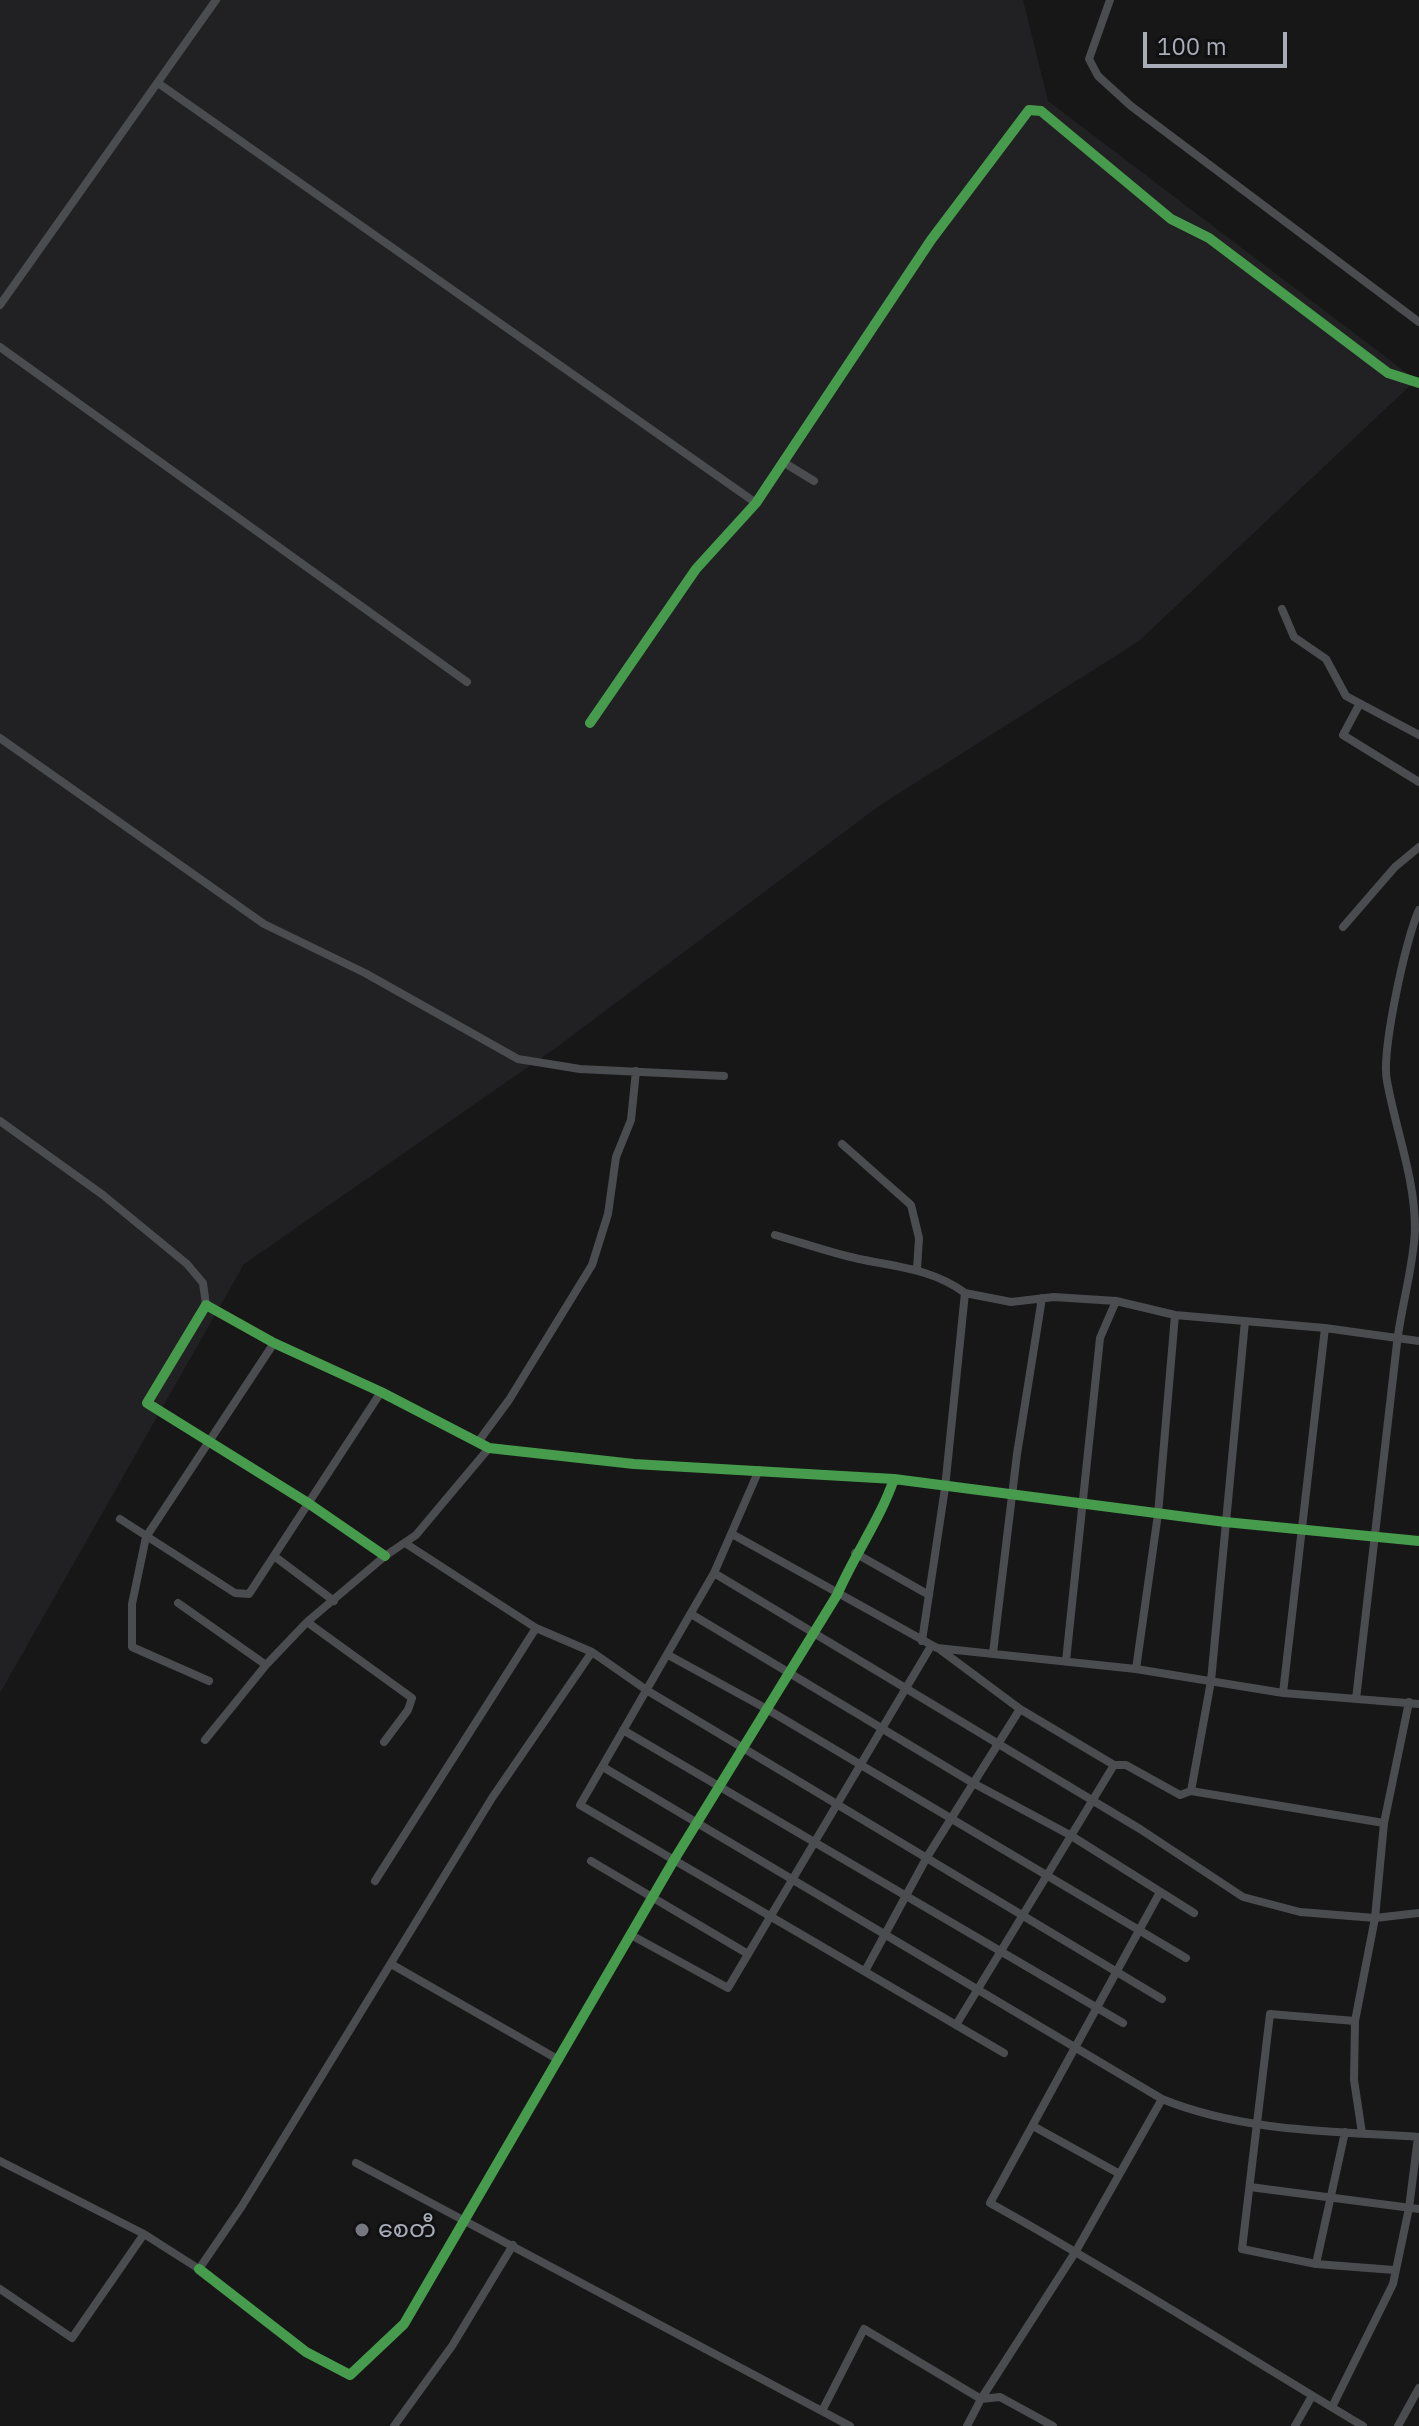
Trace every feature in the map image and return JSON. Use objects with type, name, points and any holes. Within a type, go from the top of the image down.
[{"type":"street","points":[[0,305],[216,0]]},
{"type":"street","points":[[1110,0],[1089,59],[1098,76],[1131,106],[1419,322]]},
{"type":"street","points":[[158,83],[756,503]]},
{"type":"street","points":[[590,723],[696,569],[756,503],[931,240],[1029,110],[1041,111],[1171,219],[1209,238],[1388,373],[1419,383]]},
{"type":"street","points":[[0,347],[467,682]]},
{"type":"street","points":[[783,462],[814,481]]},
{"type":"street","points":[[1282,609],[1294,637],[1326,659],[1339,689],[1359,705],[1419,735]]},
{"type":"street","points":[[1359,705],[1343,735],[1419,782]]},
{"type":"street","points":[[0,738],[264,924],[365,973],[518,1059],[544,1065],[724,1076]]},
{"type":"street","points":[[1343,927],[1395,867],[1419,847]]},
{"type":"street","points":[[1356,1699],[1397,1339],[1415,1233],[1413,1189],[1386,1077],[1386,1039],[1410,933],[1419,910]]},
{"type":"street","points":[[478,1442],[509,1400],[592,1265],[608,1214],[616,1157],[631,1120],[636,1071]]},
{"type":"street","points":[[0,1121],[103,1195],[187,1264],[203,1283],[206,1305],[147,1403],[308,1503],[385,1556]]},
{"type":"street","points":[[842,1144],[876,1178],[911,1205],[919,1238],[917,1269]]},
{"type":"street","points":[[775,1235],[856,1258],[917,1269],[949,1281],[965,1293],[1011,1302],[1042,1298],[1116,1301],[1175,1315],[1325,1328],[1419,1341]]},
{"type":"street","points":[[631,1935],[728,1988],[930,1645],[929,1595],[945,1488],[965,1293]]},
{"type":"street","points":[[993,1653],[1042,1298]]},
{"type":"street","points":[[1066,1661],[1100,1338],[1116,1301]]},
{"type":"street","points":[[206,1305],[274,1343],[381,1392],[489,1448],[634,1464],[894,1479],[1081,1505],[1419,1541]]},
{"type":"street","points":[[1136,1669],[1158,1514],[1175,1315]]},
{"type":"street","points":[[1191,1791],[1211,1681],[1245,1321]]},
{"type":"street","points":[[1283,1693],[1299,1530],[1325,1328]]},
{"type":"street","points":[[209,1681],[132,1647],[132,1604],[146,1537],[274,1343]]},
{"type":"street","points":[[120,1519],[243,1595],[249,1594],[381,1392]]},
{"type":"street","points":[[205,1740],[266,1665],[307,1622],[385,1556],[416,1535],[489,1448]]},
{"type":"street","points":[[759,1470],[714,1573],[670,1656],[580,1805],[1004,2053]]},
{"type":"street","points":[[0,2161],[144,2234],[199,2269],[306,2352],[350,2375],[404,2324],[674,1860],[788,1670],[837,1595],[855,1553],[881,1511],[894,1479]]},
{"type":"street","points":[[732,1534],[930,1645],[1020,1709],[1114,1765],[1126,1765],[1180,1795],[1191,1791],[1384,1823]]},
{"type":"street","points":[[405,1543],[536,1628],[592,1652],[648,1691],[1162,1999]]},
{"type":"street","points":[[855,1553],[929,1595]]},
{"type":"street","points":[[274,1556],[334,1601]]},
{"type":"street","points":[[714,1573],[1092,1799],[1225,1882],[1243,1897],[1300,1912],[1375,1918],[1419,1913]]},
{"type":"street","points":[[178,1603],[266,1665]]},
{"type":"street","points":[[691,1614],[973,1783],[1070,1835],[1159,1894],[1194,1913]]},
{"type":"street","points":[[307,1622],[412,1698],[408,1710],[384,1742]]},
{"type":"street","points":[[375,1881],[536,1628]]},
{"type":"street","points":[[930,1645],[1136,1669],[1283,1693],[1419,1704]]},
{"type":"street","points":[[199,2269],[242,2206],[492,1798],[592,1652]]},
{"type":"street","points":[[670,1656],[765,1708],[857,1766],[1186,1958]]},
{"type":"street","points":[[1362,2133],[1354,2080],[1355,2021],[1375,1918],[1384,1823],[1409,1702]]},
{"type":"street","points":[[865,1971],[927,1857],[1020,1709]]},
{"type":"street","points":[[623,1730],[1123,2023]]},
{"type":"street","points":[[956,2025],[1114,1765]]},
{"type":"street","points":[[603,1767],[1162,2099],[1198,2114],[1258,2125],[1418,2137],[1409,2208],[1388,2298],[1332,2407]]},
{"type":"street","points":[[591,1861],[652,1900],[748,1954]]},
{"type":"street","points":[[1159,1894],[990,2203],[1076,2251],[1332,2407],[1346,2422],[1363,2426]]},
{"type":"street","points":[[391,1964],[559,2060]]},
{"type":"street","points":[[1355,2021],[1270,2014],[1242,2249],[1316,2264],[1394,2270]]},
{"type":"street","points":[[967,2426],[1076,2251],[1162,2099]]},
{"type":"street","points":[[1033,2126],[1118,2173]]},
{"type":"street","points":[[1316,2264],[1345,2132]]},
{"type":"street","points":[[356,2163],[850,2426]]},
{"type":"street","points":[[1250,2187],[1419,2209]]},
{"type":"street","points":[[0,2289],[72,2338],[144,2234]]},
{"type":"street","points":[[394,2426],[452,2346],[513,2245]]},
{"type":"street","points":[[822,2411],[864,2329],[981,2399],[1000,2397],[1053,2426]]},
{"type":"street","points":[[1398,2426],[1419,2388]]},
{"type":"street","points":[[1295,2426],[1312,2396]]},
{"type":"shaded area","points":[[0,0],[1023,0],[1048,101],[1416,380],[1139,641],[879,806],[557,1047],[244,1264],[0,1693]]},
{"type":"cycle path","points":[[590,723],[696,569],[756,503],[931,240],[1029,110],[1041,111],[1171,219],[1209,238],[1388,373],[1419,383]]},
{"type":"cycle path","points":[[385,1556],[308,1503],[147,1403],[206,1305],[274,1343],[381,1392],[489,1448],[634,1464],[894,1479],[1225,1522],[1419,1541]]},
{"type":"cycle path","points":[[199,2269],[306,2352],[350,2375],[404,2324],[674,1860],[837,1595],[882,1509],[894,1479]]},
{"type":"place","name":"စေတီ","points":[[362,2230]]}]
